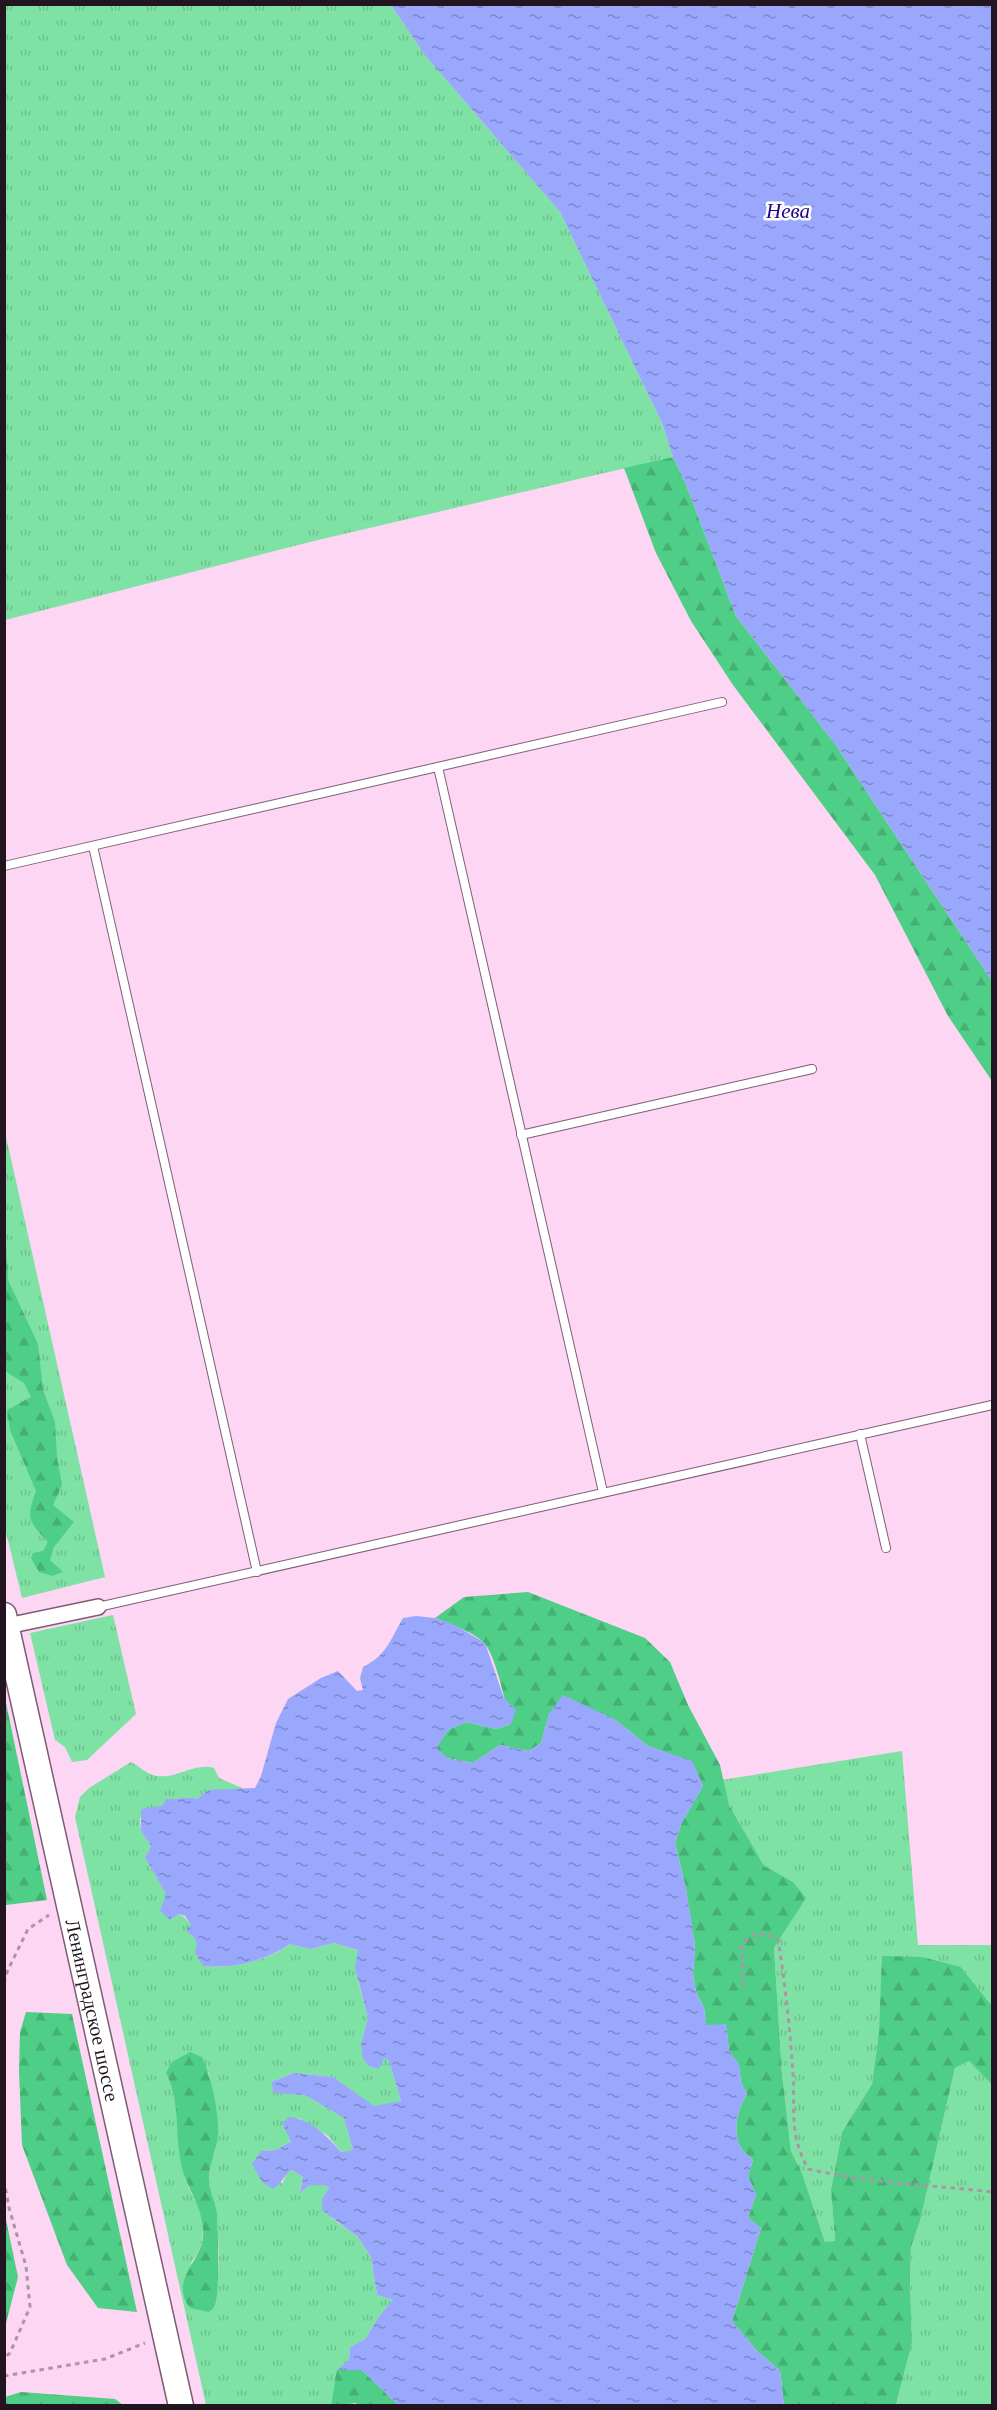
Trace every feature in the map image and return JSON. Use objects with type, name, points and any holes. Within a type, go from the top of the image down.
[{"type":"main road","name":"Ленинградское шоссе","points":[[6,1621],[181,2406]]},
{"type":"street","points":[[6,1621],[98,1607]]},
{"type":"lane","points":[[4,866],[722,702]]},
{"type":"lane","points":[[438,767],[603,1492]]},
{"type":"lane","points":[[93,846],[257,1572]]},
{"type":"lane","points":[[521,1135],[812,1069]]},
{"type":"lane","points":[[98,1607],[993,1405]]},
{"type":"lane","points":[[860,1434],[886,1548]]},
{"type":"path","points":[[4,1983],[28,1929],[68,1902]]},
{"type":"path","points":[[743,1986],[742,1945],[749,1937],[764,1933],[778,1939],[793,2075],[792,2116],[797,2151],[808,2169],[831,2174],[993,2192]]},
{"type":"path","points":[[4,2180],[9,2208],[26,2266],[30,2307],[10,2353],[4,2358]]},
{"type":"path","points":[[4,2376],[105,2358],[165,2337]]},
{"type":"green space","points":[[5,5],[391,5],[424,54],[560,212],[662,423],[673,457],[318,540],[5,620]]},
{"type":"green space","points":[[673,457],[685,482],[736,616],[835,744],[992,981],[992,1081],[948,1016],[875,875],[733,685],[691,621],[656,553],[624,468]]},
{"type":"green space","points":[[4,1128],[105,1577],[22,1598],[4,1524]]},
{"type":"green space","points":[[5,1223],[8,1280],[38,1344],[43,1390],[55,1422],[57,1457],[62,1485],[53,1505],[74,1522],[54,1547],[50,1560],[63,1572],[52,1576],[39,1572],[31,1558],[33,1553],[43,1551],[48,1542],[36,1529],[31,1519],[31,1507],[36,1491],[10,1430],[7,1410],[31,1397],[24,1383],[5,1371]]},
{"type":"green space","points":[[528,1592],[645,1638],[670,1662],[688,1705],[720,1765],[729,1805],[764,1866],[793,1882],[806,1898],[774,1948],[782,2074],[791,2151],[802,2173],[825,2242],[835,2241],[831,2189],[842,2132],[872,2084],[879,2032],[882,1956],[922,1957],[961,1967],[992,2006],[992,2085],[969,2061],[955,2068],[920,2221],[911,2247],[912,2343],[896,2405],[784,2405],[780,2371],[757,2351],[732,2321],[761,2228],[748,2218],[756,2195],[748,2176],[753,2160],[741,2148],[736,2132],[739,2112],[747,2094],[741,2083],[739,2065],[729,2051],[726,2025],[706,2025],[704,2008],[696,1992],[693,1975],[695,1946],[686,1889],[675,1843],[681,1824],[703,1786],[692,1762],[648,1746],[614,1719],[549,1714],[541,1743],[529,1751],[500,1745],[473,1763],[447,1758],[436,1748],[448,1730],[466,1722],[496,1729],[511,1724],[497,1670],[485,1644],[469,1632],[435,1618],[464,1597]]},
{"type":"green space","points":[[113,1615],[136,1714],[87,1760],[72,1762],[65,1747],[55,1740],[30,1633]]},
{"type":"green space","points":[[4,1693],[47,1900],[6,1905],[4,1904]]},
{"type":"green space","points":[[902,1751],[918,1945],[992,1945],[992,2006],[961,1967],[879,2032],[872,2084],[842,2132],[831,2188],[835,2242],[825,2242],[802,2173],[791,2151],[782,2074],[774,1948],[793,1918],[793,1882],[764,1867],[729,1805],[722,1780]]},
{"type":"green space","points":[[131,1762],[157,1776],[172,1775],[200,1767],[214,1768],[219,1778],[247,1790],[208,1790],[197,1799],[166,1799],[162,1806],[140,1818],[141,1831],[151,1846],[145,1858],[178,1914],[193,1929],[204,1966],[249,1963],[271,1955],[290,1944],[310,1949],[334,1943],[358,1950],[358,1981],[368,2018],[361,2043],[389,2061],[401,2101],[374,2107],[333,2077],[294,2073],[271,2082],[274,2092],[305,2095],[344,2118],[353,2150],[341,2152],[328,2136],[299,2118],[289,2134],[292,2140],[276,2150],[261,2151],[282,2184],[287,2173],[292,2170],[303,2177],[300,2192],[310,2185],[324,2185],[329,2188],[322,2199],[332,2218],[358,2237],[371,2257],[377,2295],[393,2300],[380,2315],[365,2339],[350,2347],[349,2360],[398,2405],[355,2403],[338,2406],[206,2405],[75,1817],[80,1797],[89,1788]],"holes":[[[166,2073],[209,2073],[218,2133],[209,2177],[210,2192],[217,2213],[219,2259],[216,2304],[191,2263],[202,2243],[203,2222],[185,2177],[174,2098]]]},
{"type":"green space","points":[[26,2012],[72,2014],[137,2312],[98,2308],[67,2265],[22,2145],[20,2032]]},
{"type":"green space","points":[[190,2052],[202,2057],[214,2094],[218,2124],[218,2139],[209,2178],[217,2213],[218,2288],[215,2305],[209,2312],[190,2308],[184,2298],[184,2280],[201,2246],[203,2229],[198,2208],[182,2167],[174,2099],[166,2073],[172,2062]]},
{"type":"green space","points":[[969,2061],[992,2085],[992,2405],[896,2406],[912,2343],[911,2247],[920,2221],[955,2068]]},
{"type":"green space","points":[[5,2215],[18,2277],[4,2327]]},
{"type":"green space","points":[[337,2370],[362,2370],[398,2405],[355,2403],[331,2406]]},
{"type":"green space","points":[[21,2392],[115,2399],[123,2405],[5,2405],[5,2397]]},
{"type":"water","name":"Нева","points":[[391,5],[992,5],[992,981],[835,744],[736,616],[685,482],[673,457],[662,423],[560,212],[424,54]]},
{"type":"water","points":[[416,1616],[435,1618],[455,1625],[485,1643],[504,1698],[516,1710],[511,1724],[496,1729],[466,1722],[448,1730],[437,1748],[447,1758],[473,1763],[500,1745],[529,1751],[541,1743],[549,1714],[563,1695],[614,1719],[648,1746],[692,1761],[703,1786],[681,1824],[675,1843],[686,1889],[695,1946],[693,1975],[696,1992],[704,2008],[706,2025],[726,2024],[729,2051],[739,2065],[741,2083],[747,2094],[739,2112],[736,2132],[741,2148],[753,2160],[748,2176],[756,2195],[748,2218],[761,2228],[732,2321],[757,2351],[780,2371],[784,2405],[398,2405],[362,2370],[337,2370],[349,2360],[350,2347],[365,2339],[380,2315],[393,2300],[377,2295],[371,2257],[358,2237],[322,2210],[322,2199],[329,2188],[324,2185],[310,2185],[300,2193],[303,2177],[292,2170],[273,2189],[262,2182],[252,2164],[261,2151],[276,2150],[291,2141],[282,2123],[289,2117],[311,2125],[324,2134],[341,2152],[353,2150],[344,2118],[305,2095],[274,2093],[271,2082],[294,2073],[333,2077],[374,2106],[401,2101],[389,2061],[384,2058],[379,2069],[369,2066],[363,2059],[361,2043],[368,2018],[355,1968],[358,1950],[334,1943],[310,1949],[290,1944],[260,1959],[237,1965],[203,1966],[195,1953],[196,1940],[186,1931],[191,1925],[185,1916],[178,1914],[170,1920],[160,1911],[166,1894],[145,1858],[151,1846],[141,1831],[141,1809],[162,1806],[166,1799],[197,1799],[208,1790],[255,1788],[261,1776],[276,1723],[288,1699],[321,1678],[338,1671],[357,1691],[363,1690],[360,1678],[363,1667],[383,1652],[403,1618]]}]
